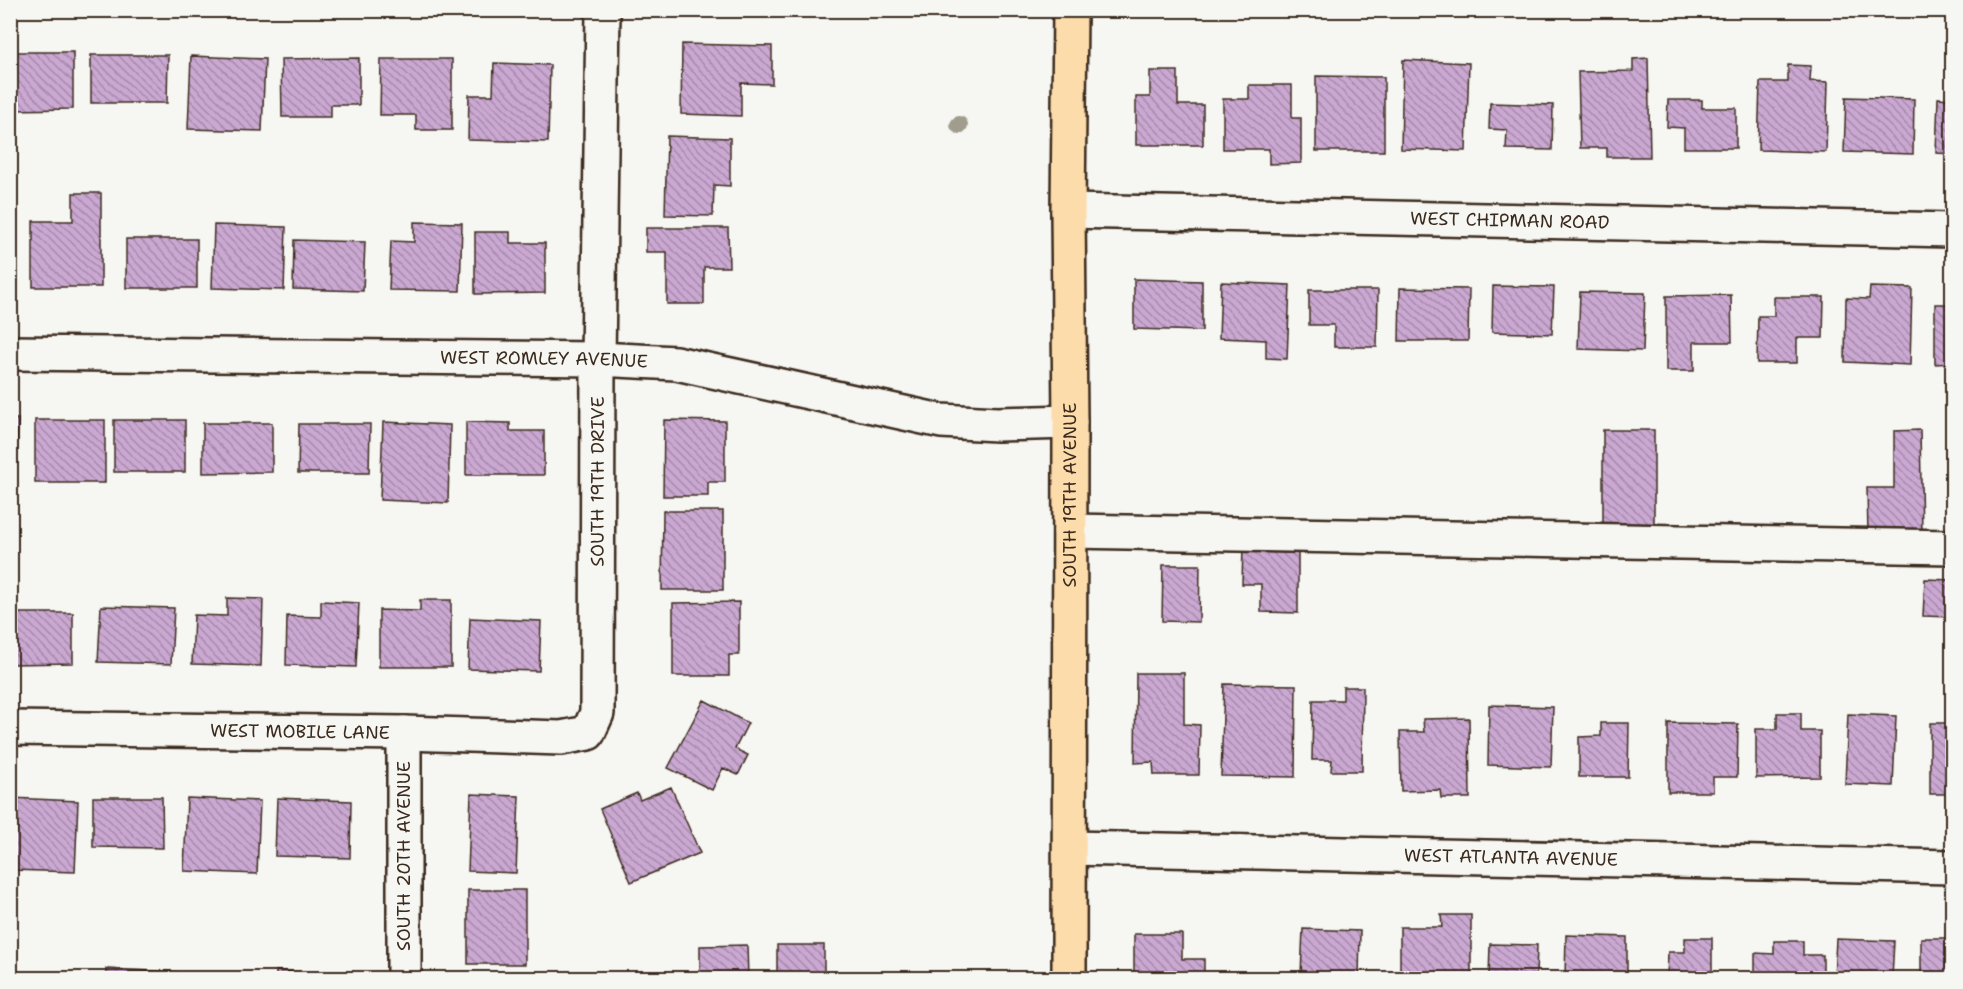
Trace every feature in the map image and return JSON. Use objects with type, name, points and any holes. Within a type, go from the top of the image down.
[{"type":"main road","name":"SOUTH 19TH AVENUE","points":[[1069,978],[1070,10]]},
{"type":"street","name":"SOUTH 19TH DRIVE","points":[[588,733],[597,713],[597,359],[603,10]]},
{"type":"street","name":"WEST CHIPMAN ROAD","points":[[1068,211],[1953,230]]},
{"type":"street","name":"WEST ROMLEY AVENUE","points":[[10,353],[597,359],[676,363],[941,421],[997,424],[1070,422]]},
{"type":"street","points":[[1070,531],[1953,547]]},
{"type":"street","name":"WEST MOBILE LANE","points":[[10,728],[404,733],[561,738],[588,733]]},
{"type":"street","name":"SOUTH 20TH AVENUE","points":[[404,733],[404,978]]},
{"type":"street","name":"WEST ATLANTA AVENUE","points":[[1070,848],[1953,867]]},
{"type":"building","points":[[683,10],[703,10],[684,16]]},
{"type":"building","points":[[682,44],[772,46],[772,84],[741,83],[741,116],[681,114]]},
{"type":"building","points":[[10,52],[73,52],[73,109],[10,110]]},
{"type":"building","points":[[91,55],[168,55],[167,103],[91,103]]},
{"type":"building","points":[[191,56],[265,59],[262,131],[188,129]]},
{"type":"building","points":[[359,58],[359,105],[331,105],[331,117],[282,117],[281,59]]},
{"type":"building","points":[[1648,58],[1650,157],[1607,157],[1607,148],[1580,148],[1578,72],[1633,71],[1633,59]]},
{"type":"building","points":[[381,59],[452,59],[452,130],[416,130],[416,115],[380,115]]},
{"type":"building","points":[[1403,60],[1469,63],[1466,151],[1401,149]]},
{"type":"building","points":[[494,63],[550,65],[548,142],[468,140],[469,95],[493,95]]},
{"type":"building","points":[[1788,65],[1811,66],[1810,81],[1828,82],[1826,152],[1758,150],[1760,82],[1788,82]]},
{"type":"building","points":[[1150,71],[1178,71],[1178,105],[1203,105],[1203,145],[1136,145],[1136,97],[1150,97]]},
{"type":"building","points":[[1316,76],[1384,77],[1384,151],[1316,151]]},
{"type":"building","points":[[1249,85],[1292,85],[1292,118],[1301,118],[1301,163],[1269,164],[1269,149],[1223,149],[1223,99],[1249,99]]},
{"type":"building","points":[[1846,97],[1914,99],[1913,154],[1844,152]]},
{"type":"building","points":[[1938,98],[1952,99],[1952,154],[1936,153]]},
{"type":"building","points":[[1668,100],[1702,100],[1702,108],[1736,108],[1736,148],[1684,148],[1684,128],[1667,127]]},
{"type":"building","points":[[1490,103],[1553,105],[1552,150],[1506,149],[1507,130],[1489,129]]},
{"type":"building","points":[[667,136],[730,138],[730,186],[714,185],[713,216],[665,215]]},
{"type":"building","points":[[73,193],[101,193],[101,287],[33,287],[33,221],[73,221]]},
{"type":"building","points":[[10,209],[12,209],[11,288],[10,288]]},
{"type":"building","points":[[414,222],[462,223],[460,291],[389,290],[391,241],[414,242]]},
{"type":"building","points":[[214,225],[286,227],[284,290],[212,288]]},
{"type":"building","points":[[646,228],[728,228],[729,267],[704,267],[704,304],[667,304],[667,252],[646,252]]},
{"type":"building","points":[[475,232],[510,232],[510,243],[545,243],[545,293],[475,294]]},
{"type":"building","points":[[126,239],[197,239],[197,288],[126,288]]},
{"type":"building","points":[[294,240],[365,242],[363,291],[293,289]]},
{"type":"building","points":[[1134,279],[1202,281],[1202,331],[1134,329]]},
{"type":"building","points":[[1221,282],[1290,285],[1287,359],[1266,358],[1266,340],[1219,338]]},
{"type":"building","points":[[1493,286],[1554,287],[1552,334],[1492,332]]},
{"type":"building","points":[[1870,287],[1912,288],[1910,365],[1845,362],[1846,298],[1869,299]]},
{"type":"building","points":[[1400,288],[1469,289],[1468,341],[1399,341]]},
{"type":"building","points":[[1309,290],[1378,290],[1377,347],[1334,347],[1334,325],[1309,325]]},
{"type":"building","points":[[1580,292],[1645,293],[1643,351],[1578,349]]},
{"type":"building","points":[[1731,295],[1732,342],[1694,342],[1694,371],[1666,371],[1666,296]]},
{"type":"building","points":[[1774,297],[1824,297],[1823,338],[1797,338],[1797,363],[1757,363],[1758,316],[1774,316]]},
{"type":"building","points":[[1935,304],[1952,304],[1952,363],[1935,364]]},
{"type":"building","points":[[10,419],[18,419],[15,495],[10,494]]},
{"type":"building","points":[[35,420],[105,420],[105,483],[35,483]]},
{"type":"building","points":[[114,420],[185,420],[185,472],[114,472]]},
{"type":"building","points":[[664,420],[725,421],[725,482],[708,482],[708,496],[663,496]]},
{"type":"building","points":[[383,422],[450,425],[448,503],[380,500]]},
{"type":"building","points":[[466,422],[510,423],[510,431],[544,431],[544,475],[466,475]]},
{"type":"building","points":[[203,423],[272,423],[272,472],[203,473]]},
{"type":"building","points":[[299,424],[370,424],[369,473],[298,473]]},
{"type":"building","points":[[1603,430],[1654,430],[1654,527],[1603,527]]},
{"type":"building","points":[[1920,430],[1922,534],[1868,535],[1867,488],[1894,488],[1894,431]]},
{"type":"building","points":[[663,511],[723,511],[723,590],[662,590]]},
{"type":"building","points":[[1243,546],[1298,546],[1298,613],[1261,612],[1261,584],[1242,584]]},
{"type":"building","points":[[1163,565],[1200,565],[1199,622],[1162,621]]},
{"type":"building","points":[[1925,579],[1952,580],[1952,617],[1923,616]]},
{"type":"building","points":[[227,598],[263,599],[261,666],[192,664],[194,615],[227,616]]},
{"type":"building","points":[[420,600],[451,600],[451,667],[379,667],[379,610],[420,611]]},
{"type":"building","points":[[321,601],[359,603],[356,667],[286,665],[287,616],[321,617]]},
{"type":"building","points":[[739,602],[739,655],[729,655],[729,676],[673,676],[673,603]]},
{"type":"building","points":[[101,606],[174,608],[171,664],[98,662]]},
{"type":"building","points":[[10,613],[73,613],[73,663],[10,664]]},
{"type":"building","points":[[470,618],[541,621],[539,671],[468,669]]},
{"type":"building","points":[[1136,673],[1184,673],[1184,724],[1200,725],[1199,775],[1154,775],[1153,762],[1135,763]]},
{"type":"building","points":[[1224,684],[1296,685],[1295,777],[1221,776]]},
{"type":"building","points":[[1343,687],[1363,687],[1362,771],[1331,771],[1332,760],[1312,760],[1313,700],[1343,700]]},
{"type":"building","points":[[704,700],[748,723],[735,749],[748,755],[738,775],[723,768],[712,790],[668,768]]},
{"type":"building","points":[[1489,705],[1553,707],[1551,767],[1488,765]]},
{"type":"building","points":[[1777,713],[1801,713],[1801,731],[1820,731],[1820,777],[1756,778],[1756,729],[1777,729]]},
{"type":"building","points":[[1848,714],[1896,716],[1893,786],[1845,784]]},
{"type":"building","points":[[1469,718],[1470,798],[1441,798],[1440,790],[1401,791],[1400,732],[1424,732],[1423,719]]},
{"type":"building","points":[[1601,723],[1629,723],[1628,777],[1579,777],[1579,737],[1601,736]]},
{"type":"building","points":[[1668,723],[1738,724],[1737,777],[1713,777],[1713,792],[1668,792]]},
{"type":"building","points":[[1930,723],[1952,723],[1952,794],[1930,794]]},
{"type":"building","points":[[671,787],[700,853],[631,882],[600,809],[637,793],[640,800]]},
{"type":"building","points":[[471,794],[519,796],[516,873],[468,871]]},
{"type":"building","points":[[93,797],[162,797],[163,848],[93,847]]},
{"type":"building","points":[[10,798],[78,801],[75,872],[10,870]]},
{"type":"building","points":[[187,798],[260,801],[257,874],[184,871]]},
{"type":"building","points":[[277,798],[351,801],[350,858],[275,856]]},
{"type":"building","points":[[468,890],[525,890],[525,964],[468,964]]},
{"type":"building","points":[[1441,915],[1471,915],[1471,978],[1400,978],[1400,927],[1442,927]]},
{"type":"building","points":[[1303,929],[1360,931],[1359,978],[1326,978],[1326,974],[1301,974]]},
{"type":"building","points":[[1134,934],[1182,934],[1182,959],[1204,959],[1204,978],[1134,978]]},
{"type":"building","points":[[1566,935],[1627,937],[1627,978],[1565,978]]},
{"type":"building","points":[[1685,938],[1712,938],[1712,978],[1667,978],[1668,952],[1685,952]]},
{"type":"building","points":[[1921,938],[1952,938],[1952,978],[1921,978]]},
{"type":"building","points":[[1836,939],[1894,941],[1892,978],[1834,978]]},
{"type":"building","points":[[1774,941],[1803,941],[1803,955],[1823,955],[1823,978],[1755,978],[1755,953],[1774,954]]},
{"type":"building","points":[[1490,944],[1537,945],[1536,978],[1489,978]]},
{"type":"building","points":[[747,945],[748,978],[700,978],[700,946]]},
{"type":"building","points":[[777,945],[824,945],[824,978],[777,978]]},
{"type":"building","points":[[106,969],[177,972],[177,978],[106,978]]},
{"type":"building","points":[[276,971],[324,973],[324,978],[276,978]]}]
